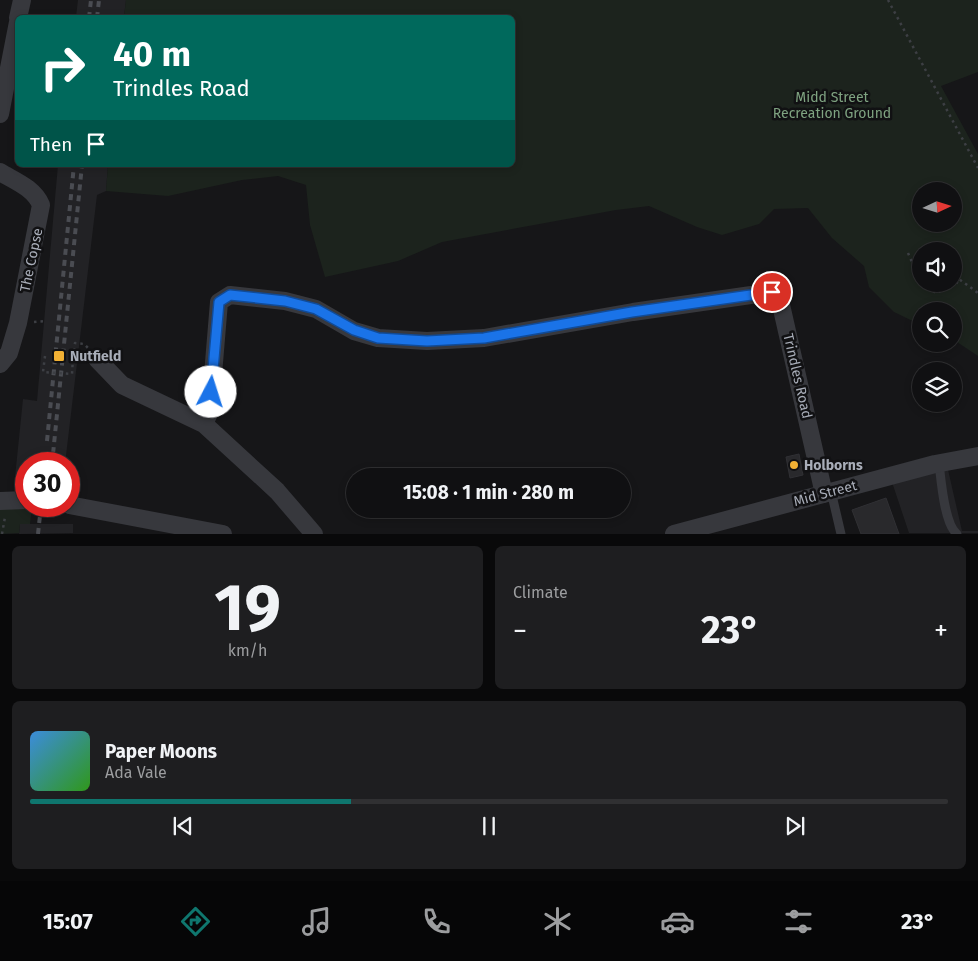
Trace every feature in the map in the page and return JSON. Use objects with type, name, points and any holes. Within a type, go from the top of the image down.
[{"type":"street","points":[[19,15],[22,0]]},
{"type":"street","points":[[0,114],[15,37]]},
{"type":"street","name":"The Copse","points":[[0,172],[32,191],[37,196],[41,205],[18,323],[9,353],[0,364]]},
{"type":"street","name":"Trindles Road","points":[[204,424],[210,411],[219,302],[230,295],[285,301],[316,309],[354,330],[378,338],[427,341],[484,338],[632,312],[772,292],[779,296],[828,493]]},
{"type":"street","points":[[97,359],[122,385],[204,424],[277,491],[314,534]]},
{"type":"street","name":"Mid Street","points":[[674,534],[939,463],[978,456]]},
{"type":"street","points":[[0,501],[15,500]]},
{"type":"street","points":[[80,507],[223,534]]},
{"type":"lane","points":[[939,463],[944,501],[953,530],[957,534]]},
{"type":"lane","points":[[828,493],[841,534]]},
{"type":"path","points":[[888,0],[978,168]]},
{"type":"path","points":[[908,253],[912,264]]},
{"type":"path","points":[[962,281],[978,293]]},
{"type":"path","points":[[45,356],[43,372],[72,374],[73,357]]},
{"type":"shaded area","points":[[78,0],[126,0],[124,15],[76,15]]},
{"type":"shaded area","points":[[58,167],[108,167],[106,191],[97,195],[66,452],[18,452],[23,399],[37,401]]},
{"type":"shaded area","points":[[946,461],[962,531],[978,531],[978,533],[909,533],[890,476]]},
{"type":"shaded area","points":[[20,524],[73,524],[73,533],[19,534]]},
{"type":"green space","name":"Midd Street Recreation Ground","points":[[126,0],[978,0],[978,72],[941,86],[978,154],[978,356],[962,345],[962,302],[912,302],[912,321],[894,312],[869,287],[864,266],[832,238],[808,208],[774,209],[759,224],[722,235],[697,227],[649,206],[616,210],[442,242],[398,261],[325,277],[310,225],[306,185],[278,176],[242,180],[168,196],[106,191],[108,167],[515,167],[515,15],[124,15]]},
{"type":"green space","points":[[0,508],[15,508],[15,517],[31,517],[30,524],[20,524],[19,533],[0,534]]},
{"type":"building","name":"Holborns","points":[[799,454],[803,475],[790,478],[786,457]]},
{"type":"building","points":[[886,498],[899,534],[861,534],[852,510]]},
{"type":"railway","points":[[89,15],[91,0]]},
{"type":"railway","points":[[97,15],[99,0]]},
{"type":"railway","points":[[47,441],[74,167]]},
{"type":"railway","points":[[53,452],[82,167]]},
{"type":"railway","points":[[38,534],[40,517]]},
{"type":"place","name":"Nutfield","points":[[59,356]]},
{"type":"place","name":"Holborns","points":[[794,465]]},
{"type":"route","points":[[211,392],[219,302],[230,295],[285,301],[316,309],[354,330],[378,338],[427,341],[484,338],[632,312],[772,292]]}]
